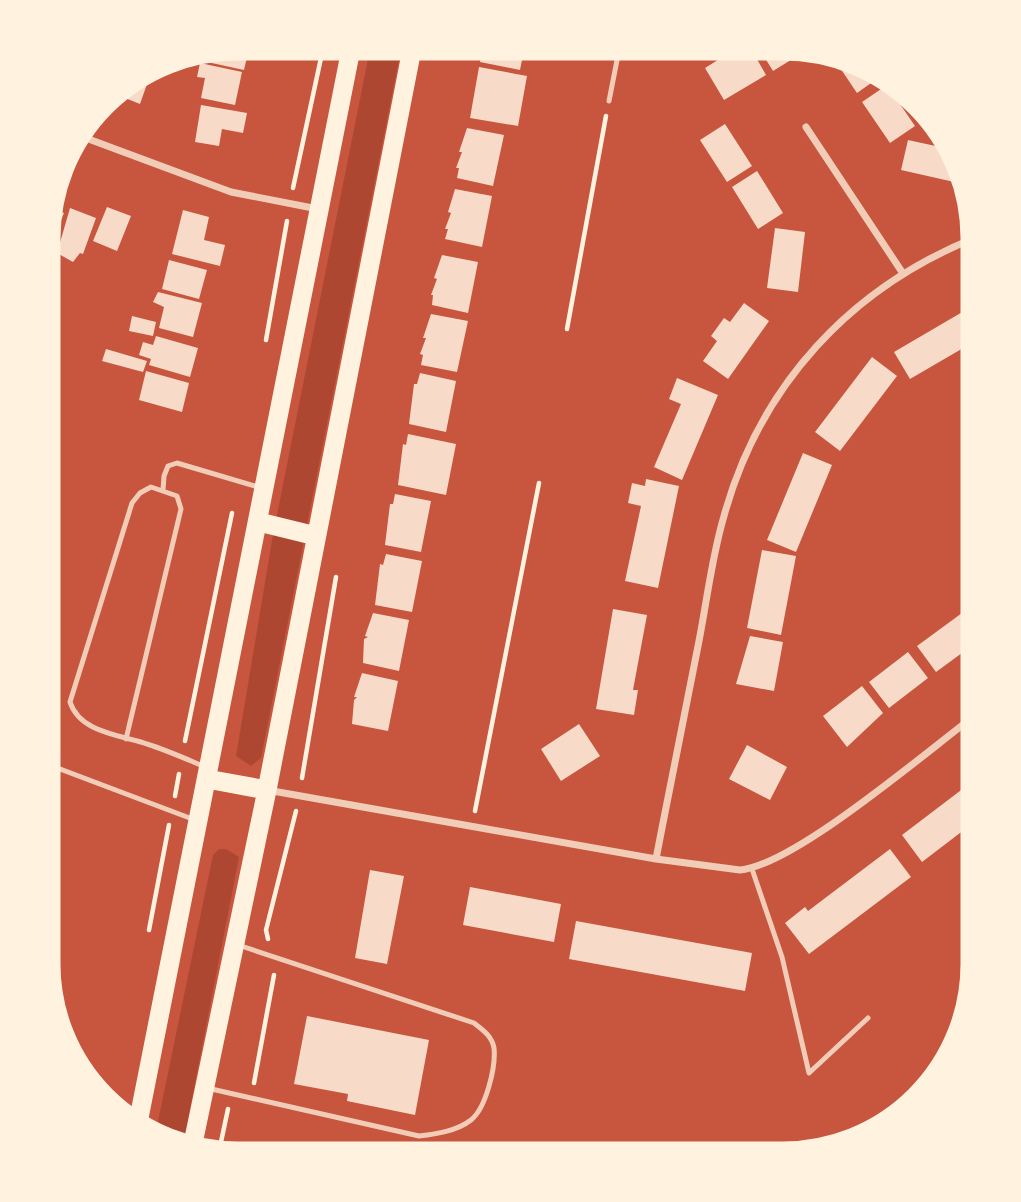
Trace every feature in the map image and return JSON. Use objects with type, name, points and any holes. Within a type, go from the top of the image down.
[{"type":"highway","points":[[139,1117],[350,56]]},
{"type":"highway","points":[[194,1140],[267,790],[411,56]]},
{"type":"highway","points":[[258,522],[316,536]]},
{"type":"highway","points":[[208,774],[267,790]]},
{"type":"street","points":[[806,127],[902,272]]},
{"type":"street","points":[[86,138],[231,192],[321,209]]},
{"type":"street","points":[[656,859],[724,516],[744,459],[771,407],[801,362],[839,322],[902,272],[965,243]]},
{"type":"street","points":[[267,790],[656,859],[752,869],[779,858],[834,821],[965,723]]},
{"type":"lane","points":[[609,101],[618,56]]},
{"type":"lane","points":[[163,490],[164,476],[169,466],[177,463],[238,484],[265,489]]},
{"type":"lane","points":[[126,739],[181,509],[177,496],[151,487],[139,493],[132,503],[69,696],[76,715],[108,734],[182,757],[208,774]]},
{"type":"lane","points":[[56,768],[198,821]]},
{"type":"lane","points":[[752,869],[782,957],[808,1073],[868,1018]]},
{"type":"lane","points":[[205,1087],[419,1136],[437,1134],[471,1119],[480,1107],[493,1069],[494,1047],[486,1032],[474,1023],[235,944]]},
{"type":"path","points":[[264,351],[289,204],[321,56]]},
{"type":"path","points":[[567,329],[609,101]]},
{"type":"path","points":[[472,826],[539,483]]},
{"type":"path","points":[[146,944],[238,484]]},
{"type":"path","points":[[220,1145],[228,1109],[254,1083],[274,979],[267,930],[300,795],[304,751],[338,564]]},
{"type":"shaded area","points":[[369,56],[400,56],[261,758],[251,766],[236,756],[273,535]]},
{"type":"shaded area","points":[[219,849],[226,849],[239,857],[184,1138],[157,1127],[213,855]]},
{"type":"building","points":[[247,56],[244,70],[207,62],[208,59]]},
{"type":"building","points":[[481,56],[523,56],[520,70],[480,62]]},
{"type":"building","points":[[724,56],[755,56],[766,75],[724,100],[705,68]]},
{"type":"building","points":[[764,56],[796,57],[773,71]]},
{"type":"building","points":[[200,63],[242,72],[235,105],[201,98],[205,78],[197,77]]},
{"type":"building","points":[[838,65],[875,80],[857,93]]},
{"type":"building","points":[[479,67],[527,76],[518,126],[470,118]]},
{"type":"building","points":[[149,79],[140,104],[123,97]]},
{"type":"building","points":[[884,87],[893,93],[915,126],[890,143],[862,102]]},
{"type":"building","points":[[201,105],[247,113],[243,133],[222,129],[219,146],[195,142]]},
{"type":"building","points":[[725,124],[752,166],[727,182],[700,140]]},
{"type":"building","points":[[467,128],[504,135],[493,186],[457,178],[459,168],[456,168],[462,152],[459,152]]},
{"type":"building","points":[[908,140],[941,147],[956,182],[901,170]]},
{"type":"building","points":[[757,171],[783,213],[758,229],[732,187]]},
{"type":"building","points":[[455,189],[492,196],[482,247],[445,239],[448,229],[445,229],[451,213],[448,212]]},
{"type":"building","points":[[107,207],[131,216],[117,251],[93,241]]},
{"type":"building","points":[[70,208],[96,218],[83,254],[80,253],[73,262],[57,253]]},
{"type":"building","points":[[183,210],[209,217],[204,240],[225,245],[220,266],[172,254]]},
{"type":"building","points":[[59,211],[64,213],[57,231]]},
{"type":"building","points":[[775,228],[805,232],[798,292],[767,288]]},
{"type":"building","points":[[442,255],[478,262],[468,313],[432,305],[431,295],[437,279],[434,278]]},
{"type":"building","points":[[169,260],[207,270],[199,299],[162,289]]},
{"type":"building","points":[[158,292],[202,303],[193,337],[159,328],[164,307],[153,302]]},
{"type":"building","points":[[744,303],[769,321],[728,379],[703,361],[717,341],[711,336],[724,318],[730,322]]},
{"type":"building","points":[[965,310],[965,347],[910,379],[894,352]]},
{"type":"building","points":[[431,314],[468,321],[457,372],[421,365],[423,355],[420,354],[426,338],[423,338]]},
{"type":"building","points":[[132,316],[156,322],[153,336],[129,331]]},
{"type":"building","points":[[156,336],[198,348],[190,377],[149,365],[151,359],[139,355],[143,342],[153,345]]},
{"type":"building","points":[[106,349],[147,361],[143,372],[102,361]]},
{"type":"building","points":[[872,357],[897,376],[840,451],[815,432]]},
{"type":"building","points":[[146,371],[189,383],[182,412],[139,400]]},
{"type":"building","points":[[420,373],[456,381],[446,432],[409,424],[414,384],[417,384]]},
{"type":"building","points":[[677,378],[718,395],[682,480],[654,467],[681,404],[669,399]]},
{"type":"building","points":[[408,434],[456,444],[446,495],[398,485],[403,444],[406,445]]},
{"type":"building","points":[[803,453],[832,465],[796,552],[767,540]]},
{"type":"building","points":[[646,479],[679,486],[658,588],[625,581],[641,506],[628,503],[632,483],[645,486]]},
{"type":"building","points":[[395,494],[431,501],[421,552],[385,545],[390,504],[393,504]]},
{"type":"building","points":[[762,550],[796,556],[781,635],[747,628]]},
{"type":"building","points":[[386,554],[422,561],[412,612],[375,605],[380,564],[383,565]]},
{"type":"building","points":[[613,609],[647,615],[633,690],[638,690],[634,715],[596,709]]},
{"type":"building","points":[[965,611],[965,651],[936,672],[917,646]]},
{"type":"building","points":[[373,613],[409,620],[399,671],[363,663],[364,639],[368,637],[365,636]]},
{"type":"building","points":[[750,636],[783,642],[774,691],[736,684]]},
{"type":"building","points":[[908,652],[928,678],[889,708],[869,682]]},
{"type":"building","points":[[362,673],[398,681],[388,731],[352,724],[354,700],[357,697],[354,697]]},
{"type":"building","points":[[862,686],[883,713],[847,747],[823,716]]},
{"type":"building","points":[[579,724],[600,756],[561,781],[541,749]]},
{"type":"building","points":[[747,745],[787,767],[770,800],[729,779]]},
{"type":"building","points":[[965,787],[965,829],[922,862],[902,835]]},
{"type":"building","points":[[890,849],[911,877],[809,954],[785,923],[805,907],[808,911]]},
{"type":"building","points":[[370,870],[404,876],[387,964],[355,958]]},
{"type":"building","points":[[470,887],[561,904],[554,942],[463,925]]},
{"type":"building","points":[[576,921],[752,953],[745,991],[569,959]]},
{"type":"building","points":[[307,1016],[429,1040],[415,1115],[347,1101],[348,1094],[294,1084]]}]
